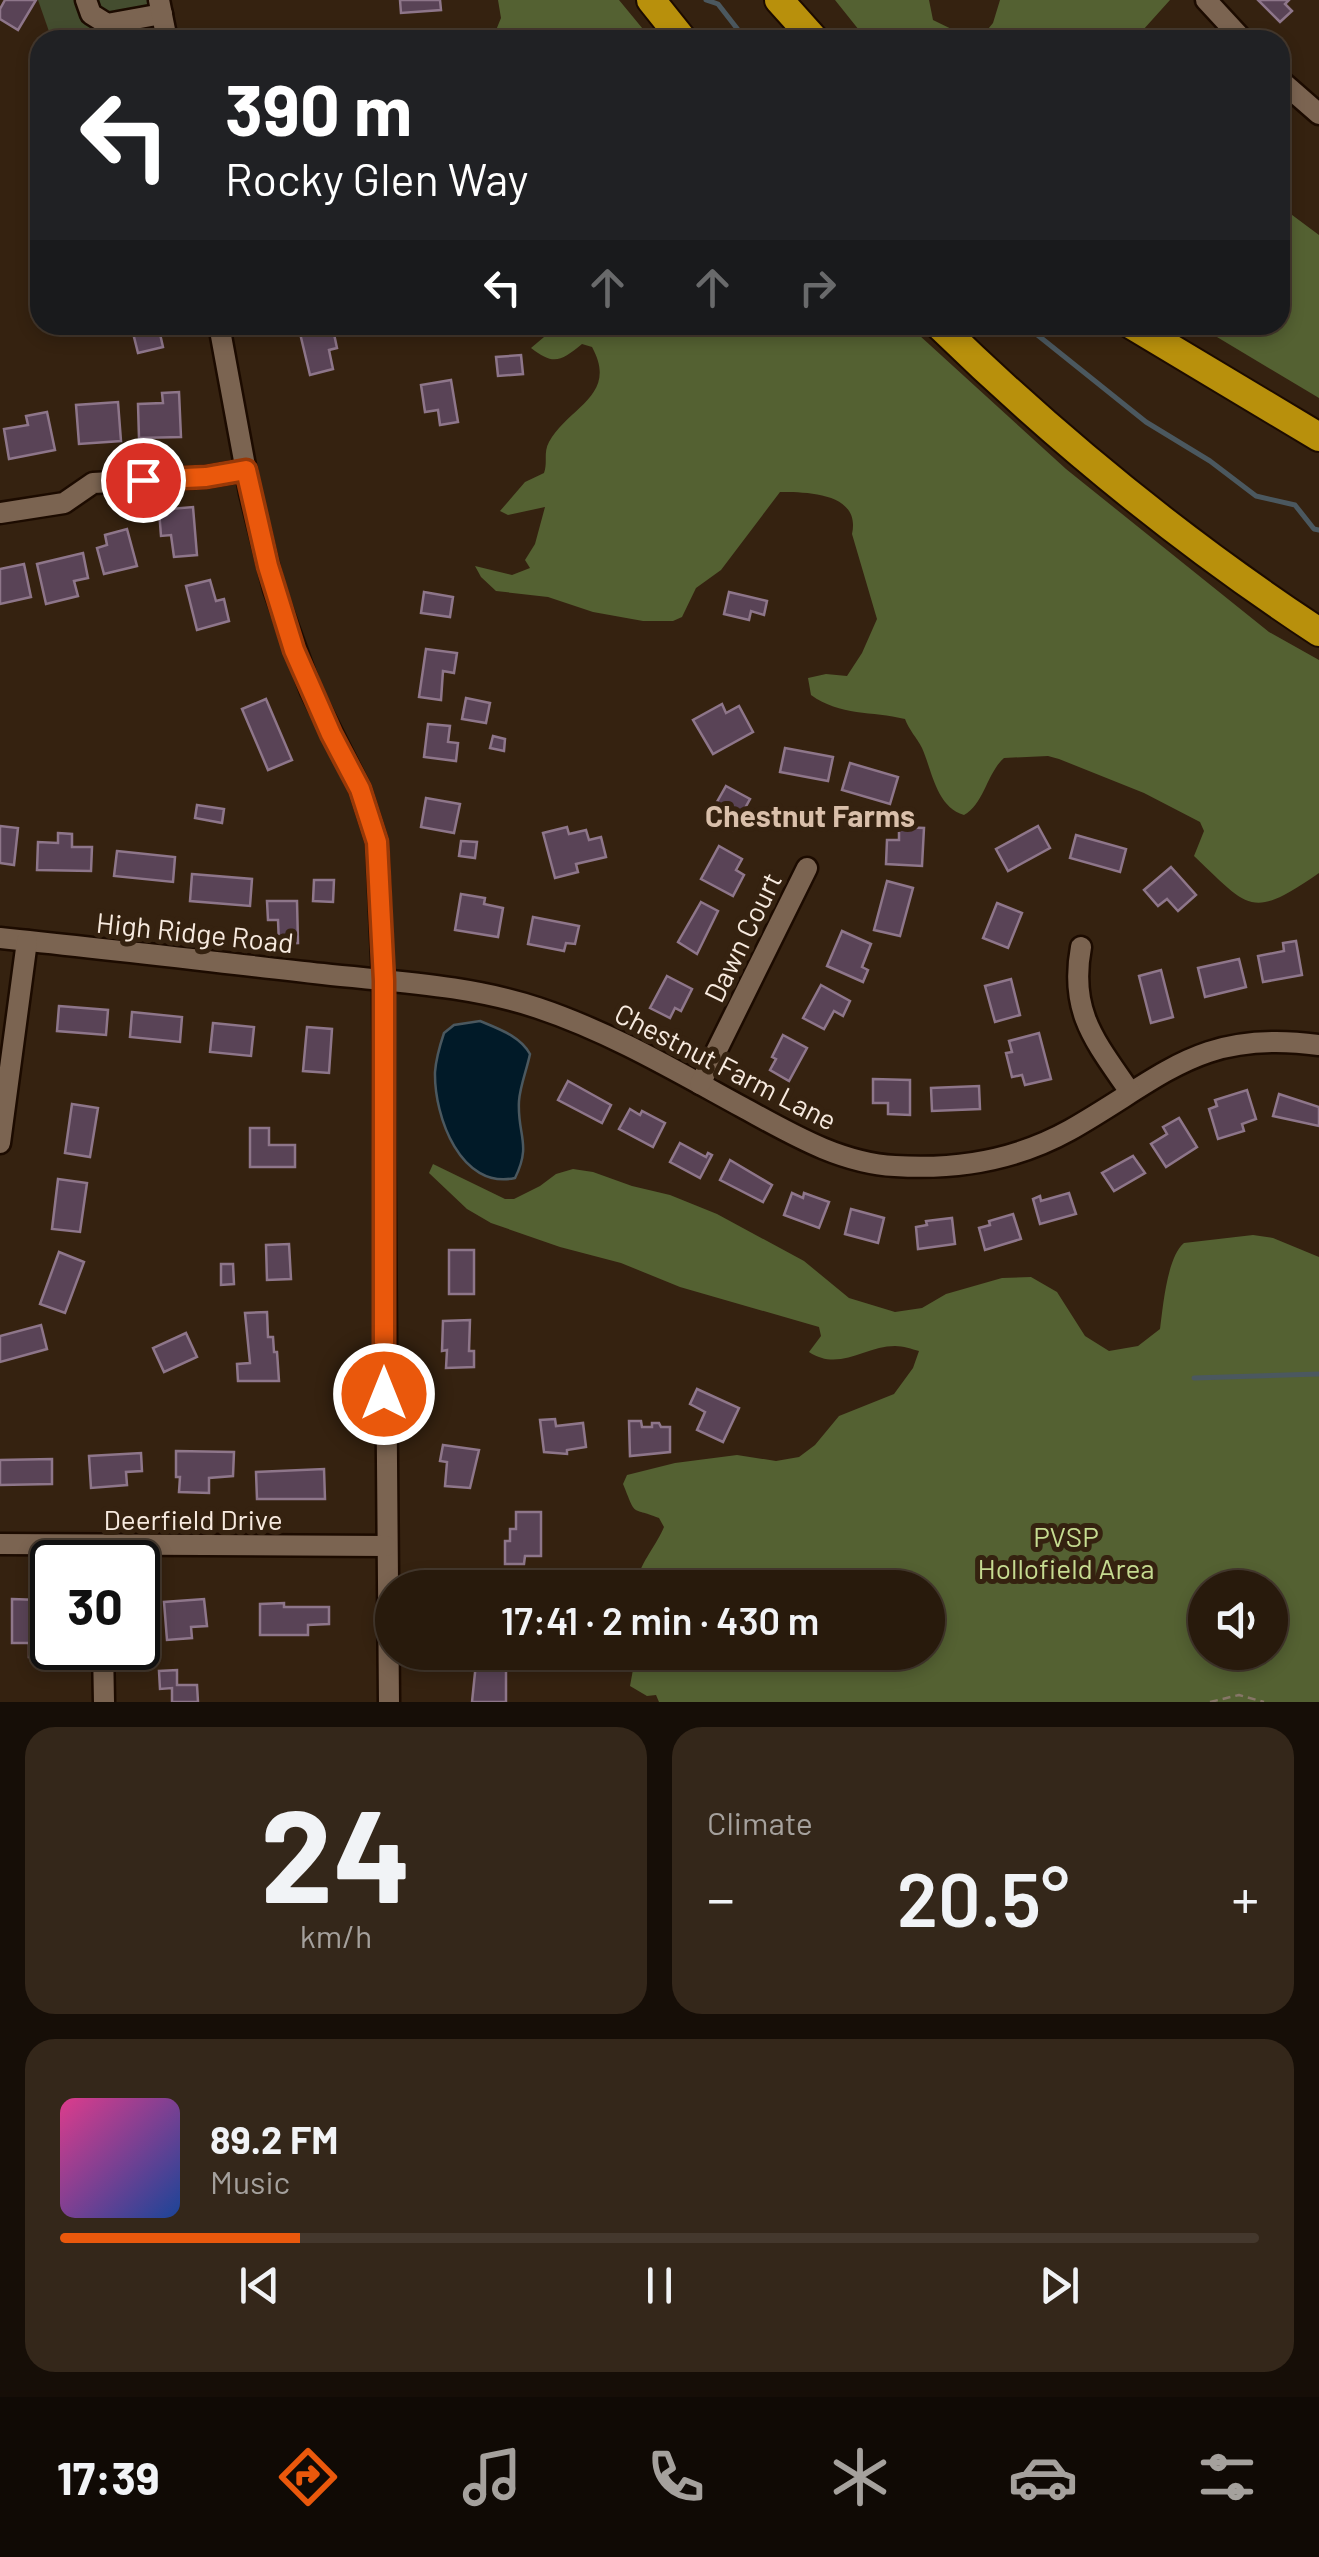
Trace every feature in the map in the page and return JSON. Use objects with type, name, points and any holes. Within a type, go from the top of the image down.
[{"type":"highway","points":[[652,0],[675,30]]},
{"type":"highway","points":[[779,0],[806,30]]},
{"type":"highway","points":[[949,335],[1038,420],[1202,554],[1319,632]]},
{"type":"highway","points":[[1149,335],[1319,437]]},
{"type":"street","points":[[86,0],[97,21],[107,24],[161,7]]},
{"type":"street","points":[[1206,0],[1234,30]]},
{"type":"street","points":[[1290,89],[1319,114]]},
{"type":"street","points":[[221,335],[270,574],[294,650],[370,811],[380,880],[390,1702]]},
{"type":"street","points":[[0,513],[64,503],[93,483],[193,478],[246,470]]},
{"type":"street","name":"Dawn Court","points":[[700,1084],[806,868]]},
{"type":"street","name":"High Ridge Road","points":[[0,938],[384,981]]},
{"type":"street","points":[[0,1143],[27,941]]},
{"type":"street","points":[[1081,947],[1076,974],[1083,1018],[1130,1092]]},
{"type":"street","name":"Chestnut Farm Lane","points":[[384,981],[494,995],[538,1008],[606,1036],[817,1147],[889,1166],[930,1168],[1002,1157],[1034,1146],[1068,1131],[1190,1057],[1218,1047],[1272,1041],[1319,1045]]},
{"type":"street","name":"Deerfield Drive","points":[[0,1544],[30,1547]]},
{"type":"street","name":"Deerfield Drive","points":[[160,1552],[386,1546]]},
{"type":"street","points":[[103,1670],[104,1702]]},
{"type":"path","points":[[1210,1702],[1239,1695],[1264,1702]]},
{"type":"green space","points":[[38,0],[148,0],[154,30],[48,30]]},
{"type":"green space","points":[[498,0],[619,0],[644,30],[496,30],[501,18]]},
{"type":"green space","points":[[835,0],[929,0],[933,20],[954,30],[859,30]]},
{"type":"green space","points":[[1000,0],[1170,0],[1143,30],[987,30]]},
{"type":"green space","points":[[1290,213],[1319,235],[1319,398],[1214,335],[1290,335]]},
{"type":"green space","points":[[919,335],[1066,469],[1269,632],[1319,660],[1319,873],[1279,898],[1252,902],[1240,897],[1194,856],[1204,831],[1200,822],[1144,793],[1048,756],[1004,758],[971,810],[964,815],[955,811],[936,787],[922,748],[905,719],[845,710],[811,695],[808,678],[826,674],[847,676],[877,619],[852,534],[853,520],[841,503],[830,498],[780,492],[721,570],[696,588],[682,617],[673,621],[643,621],[593,612],[548,597],[496,591],[475,566],[512,575],[530,568],[525,560],[535,544],[545,507],[508,515],[500,511],[525,482],[544,473],[549,442],[588,400],[599,378],[599,364],[592,347],[582,344],[552,359],[531,348],[544,337]]},
{"type":"green space","name":"PVSP Hollofield Area","points":[[433,1164],[505,1199],[514,1199],[556,1174],[573,1169],[593,1172],[717,1214],[804,1261],[849,1298],[895,1312],[922,1308],[946,1294],[1002,1278],[1031,1277],[1057,1292],[1085,1336],[1109,1351],[1138,1346],[1160,1329],[1170,1271],[1184,1243],[1253,1235],[1273,1238],[1319,1257],[1319,1702],[659,1702],[656,1695],[647,1696],[630,1686],[633,1670],[945,1670],[945,1570],[641,1570],[664,1527],[659,1518],[635,1509],[623,1484],[627,1475],[675,1463],[737,1455],[776,1461],[799,1457],[815,1445],[839,1416],[894,1394],[913,1368],[919,1351],[895,1346],[841,1359],[820,1357],[809,1352],[821,1336],[819,1327],[560,1247],[491,1223],[467,1209],[429,1173]]},
{"type":"water","points":[[480,1021],[515,1038],[530,1054],[520,1095],[523,1156],[515,1178],[496,1179],[466,1162],[454,1146],[439,1109],[435,1072],[444,1033],[454,1025]]},
{"type":"building","points":[[5,0],[36,0],[18,30],[0,19]]},
{"type":"building","points":[[400,0],[440,0],[441,10],[401,13]]},
{"type":"building","points":[[1258,0],[1289,0],[1285,4],[1292,11],[1280,22]]},
{"type":"building","points":[[134,335],[160,335],[163,347],[138,353]]},
{"type":"building","points":[[300,335],[334,335],[337,348],[329,350],[333,369],[310,375]]},
{"type":"building","points":[[521,355],[523,374],[498,376],[496,357]]},
{"type":"building","points":[[451,380],[458,422],[440,425],[438,410],[425,412],[421,385]]},
{"type":"building","points":[[179,392],[181,437],[139,438],[138,404],[163,403],[162,393]]},
{"type":"building","points":[[118,402],[121,441],[79,444],[76,405]]},
{"type":"building","points":[[47,412],[55,450],[9,459],[4,429],[28,425],[26,416]]},
{"type":"building","points":[[193,507],[197,555],[174,557],[171,535],[161,536],[159,510]]},
{"type":"building","points":[[127,529],[137,566],[104,574],[97,548],[107,545],[105,535]]},
{"type":"building","points":[[83,553],[88,578],[74,581],[78,596],[46,604],[37,564]]},
{"type":"building","points":[[24,564],[31,597],[0,604],[0,569]]},
{"type":"building","points":[[210,580],[216,601],[224,599],[229,621],[197,630],[186,586]]},
{"type":"building","points":[[424,592],[453,597],[450,617],[421,613]]},
{"type":"building","points":[[729,592],[767,601],[764,615],[751,611],[749,620],[724,614]]},
{"type":"building","points":[[426,649],[457,653],[454,673],[443,671],[441,700],[419,697]]},
{"type":"building","points":[[466,698],[490,703],[486,723],[462,719]]},
{"type":"building","points":[[266,699],[292,760],[268,770],[242,709]]},
{"type":"building","points":[[722,704],[726,713],[739,706],[753,732],[713,754],[693,720]]},
{"type":"building","points":[[428,724],[450,726],[448,742],[458,743],[456,761],[424,757]]},
{"type":"building","points":[[493,736],[505,739],[504,751],[490,748]]},
{"type":"building","points":[[785,748],[833,757],[828,781],[780,772]]},
{"type":"building","points":[[850,763],[898,777],[890,804],[842,790]]},
{"type":"building","points":[[726,786],[750,799],[733,830],[709,816]]},
{"type":"building","points":[[426,798],[460,804],[454,833],[421,827]]},
{"type":"building","points":[[197,805],[224,809],[222,823],[195,818]]},
{"type":"building","points":[[0,826],[18,828],[14,865],[0,863]]},
{"type":"building","points":[[1038,826],[1050,848],[1008,871],[996,849]]},
{"type":"building","points":[[567,827],[569,834],[586,830],[589,840],[601,837],[606,857],[576,864],[578,872],[555,878],[543,833]]},
{"type":"building","points":[[899,827],[924,828],[922,866],[886,864],[887,840],[899,840]]},
{"type":"building","points":[[58,833],[72,834],[72,847],[92,847],[91,871],[37,870],[38,842],[58,843]]},
{"type":"building","points":[[1076,835],[1126,849],[1120,872],[1070,858]]},
{"type":"building","points":[[461,841],[477,842],[475,858],[459,856]]},
{"type":"building","points":[[719,846],[742,859],[736,870],[744,875],[733,896],[701,879]]},
{"type":"building","points":[[117,851],[175,857],[173,882],[114,876]]},
{"type":"building","points":[[1171,867],[1196,895],[1178,911],[1167,899],[1158,906],[1144,890]]},
{"type":"building","points":[[192,874],[252,879],[250,906],[190,901]]},
{"type":"building","points":[[314,880],[334,880],[333,902],[313,901]]},
{"type":"building","points":[[887,881],[913,888],[900,936],[874,930]]},
{"type":"building","points":[[461,894],[485,898],[484,904],[503,908],[498,937],[455,930]]},
{"type":"building","points":[[267,901],[297,901],[298,943],[279,944],[278,920],[268,920]]},
{"type":"building","points":[[701,902],[718,911],[697,954],[678,942]]},
{"type":"building","points":[[997,903],[1022,913],[1008,948],[983,938]]},
{"type":"building","points":[[533,917],[579,926],[575,944],[566,943],[564,951],[528,944]]},
{"type":"building","points":[[842,931],[871,944],[862,967],[868,970],[863,982],[827,966]]},
{"type":"building","points":[[1296,941],[1302,975],[1263,982],[1258,956],[1284,951],[1283,943]]},
{"type":"building","points":[[1239,959],[1246,987],[1205,997],[1198,968]]},
{"type":"building","points":[[1161,970],[1173,1017],[1151,1023],[1139,976]]},
{"type":"building","points":[[667,976],[692,989],[681,1011],[675,1008],[670,1018],[650,1008]]},
{"type":"building","points":[[1011,979],[1020,1015],[995,1022],[985,986]]},
{"type":"building","points":[[821,985],[850,1001],[843,1016],[834,1011],[824,1029],[803,1018]]},
{"type":"building","points":[[59,1006],[108,1010],[106,1035],[57,1031]]},
{"type":"building","points":[[132,1012],[182,1017],[180,1042],[130,1037]]},
{"type":"building","points":[[213,1023],[254,1027],[251,1056],[210,1052]]},
{"type":"building","points":[[307,1027],[332,1029],[329,1073],[303,1071]]},
{"type":"building","points":[[1039,1033],[1051,1079],[1025,1085],[1022,1075],[1012,1077],[1006,1053],[1012,1052],[1009,1041]]},
{"type":"building","points":[[783,1035],[807,1048],[789,1081],[770,1070]]},
{"type":"building","points":[[873,1079],[910,1080],[910,1115],[888,1114],[888,1103],[873,1103]]},
{"type":"building","points":[[568,1081],[611,1105],[602,1123],[558,1100]]},
{"type":"building","points":[[979,1086],[980,1109],[932,1111],[931,1088]]},
{"type":"building","points":[[1247,1090],[1256,1119],[1242,1124],[1244,1131],[1218,1139],[1209,1109],[1217,1106],[1215,1100]]},
{"type":"building","points":[[1279,1094],[1319,1107],[1319,1126],[1273,1116]]},
{"type":"building","points":[[72,1104],[98,1108],[90,1157],[65,1153]]},
{"type":"building","points":[[630,1109],[665,1123],[653,1147],[619,1129]]},
{"type":"building","points":[[1179,1118],[1197,1147],[1166,1167],[1151,1144],[1167,1134],[1163,1127]]},
{"type":"building","points":[[250,1128],[269,1128],[269,1145],[295,1145],[295,1167],[250,1167]]},
{"type":"building","points":[[680,1143],[706,1157],[708,1153],[712,1155],[700,1178],[670,1162]]},
{"type":"building","points":[[1133,1156],[1145,1173],[1114,1191],[1102,1173]]},
{"type":"building","points":[[730,1160],[772,1185],[763,1202],[720,1180]]},
{"type":"building","points":[[58,1179],[87,1183],[80,1232],[52,1229]]},
{"type":"building","points":[[792,1193],[829,1202],[819,1228],[784,1215]]},
{"type":"building","points":[[1069,1193],[1076,1214],[1040,1224],[1033,1199],[1040,1196],[1041,1201]]},
{"type":"building","points":[[851,1209],[884,1218],[878,1243],[845,1234]]},
{"type":"building","points":[[1013,1214],[1021,1239],[985,1250],[979,1228]]},
{"type":"building","points":[[952,1218],[955,1244],[918,1249],[916,1227],[927,1225],[926,1221]]},
{"type":"building","points":[[289,1244],[291,1279],[267,1280],[266,1245]]},
{"type":"building","points":[[449,1250],[474,1250],[474,1294],[449,1294]]},
{"type":"building","points":[[59,1252],[84,1262],[65,1313],[40,1304]]},
{"type":"building","points":[[221,1264],[233,1264],[234,1284],[221,1285]]},
{"type":"building","points":[[267,1312],[268,1337],[273,1337],[277,1352],[279,1381],[238,1381],[237,1364],[250,1363],[245,1313]]},
{"type":"building","points":[[470,1320],[469,1351],[474,1351],[474,1367],[446,1368],[443,1321]]},
{"type":"building","points":[[41,1325],[47,1349],[0,1362],[0,1336]]},
{"type":"building","points":[[186,1333],[197,1357],[164,1372],[153,1348]]},
{"type":"building","points":[[697,1389],[739,1408],[723,1442],[697,1430],[705,1412],[690,1404]]},
{"type":"building","points":[[555,1419],[556,1426],[583,1423],[586,1447],[567,1450],[567,1454],[544,1452],[540,1420]]},
{"type":"building","points":[[629,1421],[641,1421],[642,1427],[659,1423],[661,1427],[670,1427],[670,1452],[630,1456]]},
{"type":"building","points":[[443,1445],[479,1450],[470,1488],[445,1486],[447,1462],[440,1461]]},
{"type":"building","points":[[176,1451],[234,1452],[233,1476],[209,1478],[209,1493],[179,1492]]},
{"type":"building","points":[[141,1453],[142,1471],[126,1472],[127,1485],[91,1488],[89,1456]]},
{"type":"building","points":[[52,1459],[52,1484],[0,1485],[0,1460]]},
{"type":"building","points":[[324,1469],[325,1499],[257,1499],[256,1472]]},
{"type":"building","points":[[516,1512],[541,1512],[541,1556],[525,1556],[524,1564],[505,1564],[505,1541],[510,1541],[510,1529],[516,1529]]},
{"type":"building","points":[[12,1599],[30,1600],[30,1657],[29,1643],[12,1643]]},
{"type":"building","points":[[204,1599],[207,1626],[191,1627],[192,1638],[167,1640],[164,1602]]},
{"type":"building","points":[[284,1603],[284,1607],[329,1607],[329,1624],[308,1625],[308,1635],[260,1635],[260,1604]]},
{"type":"building","points":[[177,1670],[177,1685],[197,1685],[198,1702],[172,1702],[172,1688],[160,1689],[159,1671]]},
{"type":"building","points":[[475,1670],[506,1670],[506,1702],[472,1702]]},
{"type":"waterway","points":[[706,0],[718,4],[738,30]]},
{"type":"waterway","points":[[1037,335],[1146,422],[1210,461],[1256,496],[1295,505],[1319,530]]},
{"type":"waterway","points":[[1194,1378],[1319,1374]]},
{"type":"district","name":"Chestnut Farms","points":[[810,815]]},
{"type":"route","points":[[143,480],[206,477],[246,470],[274,589],[294,650],[370,811],[377,842],[384,981],[384,1394]]}]
